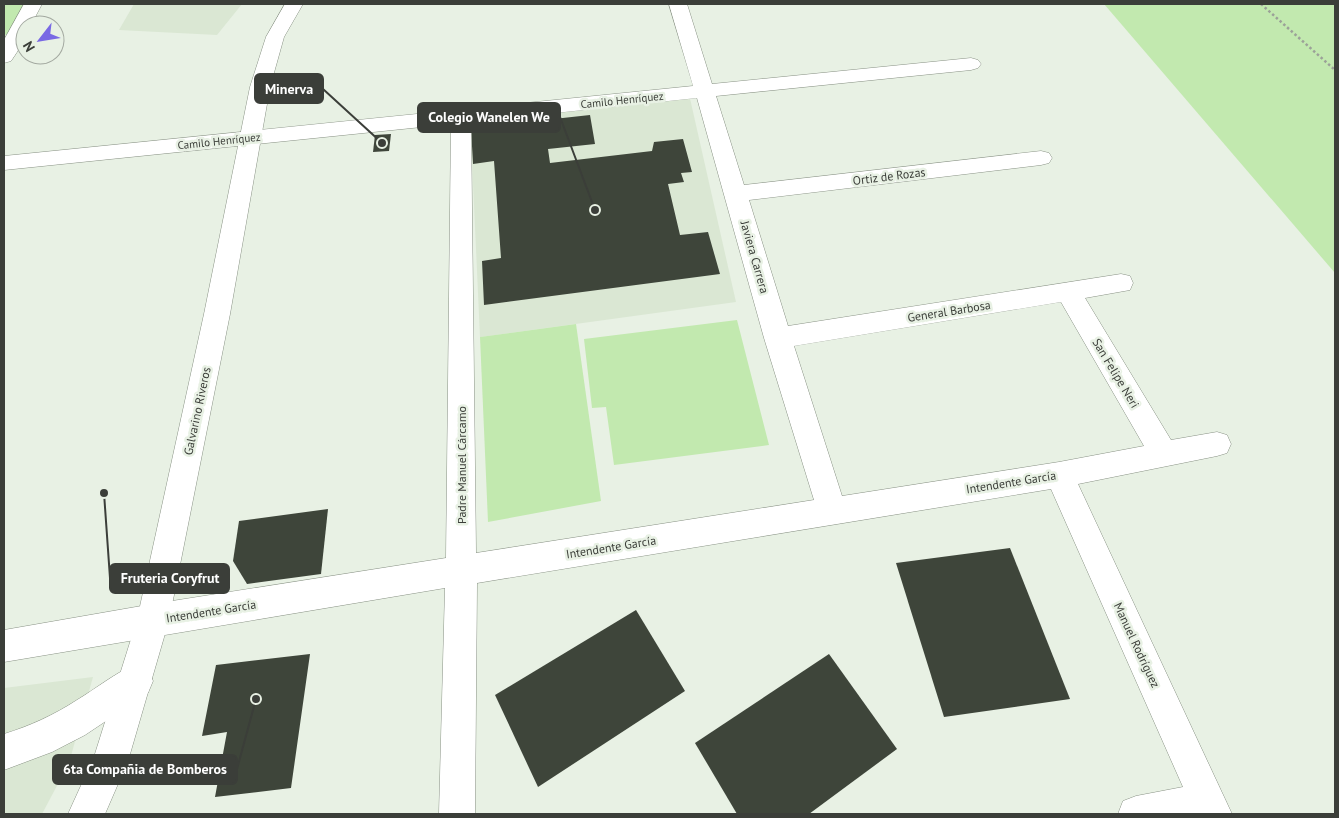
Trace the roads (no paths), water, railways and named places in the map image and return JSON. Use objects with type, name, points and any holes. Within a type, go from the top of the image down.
[{"type":"street","points":[[4,58],[9,38],[33,4]]},
{"type":"street","name":"Galvarino Riveros","points":[[86,814],[110,761],[136,681],[153,620],[217,314],[260,87],[275,37],[294,4]]},
{"type":"street","name":"Javiera Carrera","points":[[678,4],[737,194],[777,338],[832,511]]},
{"type":"street","name":"Camilo Henríquez","points":[[4,164],[971,64]]},
{"type":"street","name":"Padre Manuel Cárcamo","points":[[457,814],[460,571],[461,116]]},
{"type":"street","name":"Ortiz de Rozas","points":[[737,194],[1041,158]]},
{"type":"street","name":"General Barbosa","points":[[777,338],[1121,284]]},
{"type":"street","name":"San Felipe Neri","points":[[1068,292],[1164,454]]},
{"type":"street","name":"Intendente García","points":[[14,645],[153,620],[1059,475],[1217,444]]},
{"type":"street","name":"Manuel Rodríguez","points":[[1059,475],[1211,807]]},
{"type":"street","points":[[4,667],[14,645]]},
{"type":"street","points":[[4,752],[28,745],[61,730],[136,681]]},
{"type":"street","points":[[1136,814],[1211,807]]},
{"type":"place","name":"Minerva","points":[[382,143]]},
{"type":"place","name":"Colegio Wanelen We","points":[[595,210]]},
{"type":"place","name":"Fruteria Coryfrut","points":[[104,493]]},
{"type":"place","name":"6ta Compañia de Bomberos","points":[[256,699]]}]
